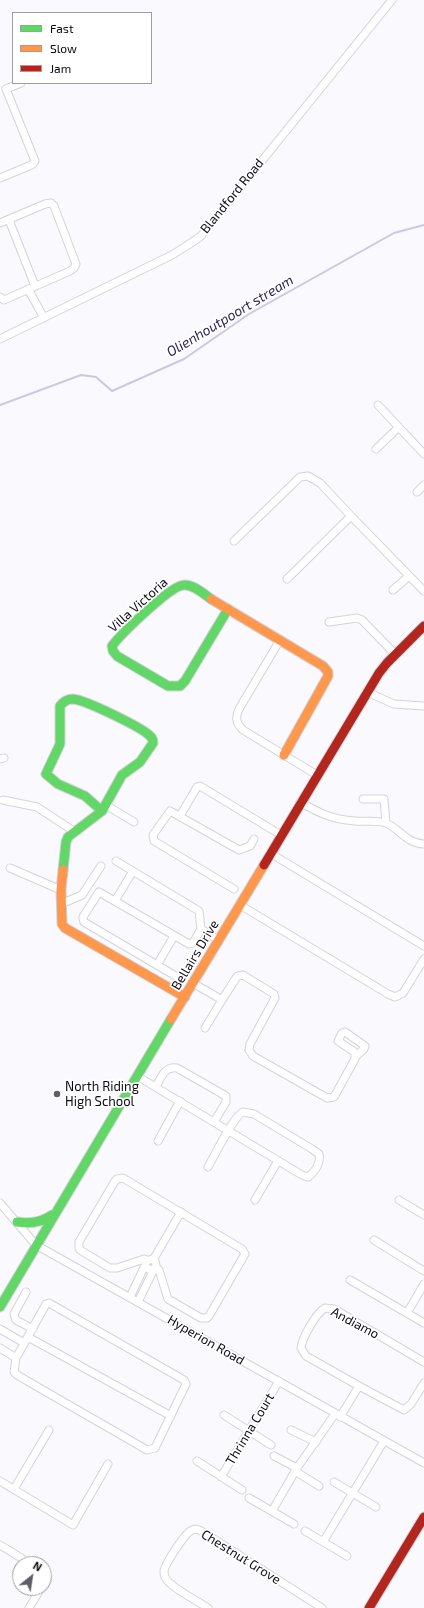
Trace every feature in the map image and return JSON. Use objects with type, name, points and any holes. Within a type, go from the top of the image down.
[{"type":"street","name":"Blandford Road","points":[[0,339],[172,255],[188,246],[201,236],[392,0]]},
{"type":"street","points":[[0,178],[29,166],[35,161],[3,90],[18,84]]},
{"type":"street","points":[[0,223],[51,203],[54,206],[76,264],[70,271],[32,288],[4,300],[0,297]]},
{"type":"street","points":[[9,220],[32,288],[44,318]]},
{"type":"street","points":[[378,405],[424,454]]},
{"type":"street","points":[[376,449],[399,427]]},
{"type":"street","points":[[234,541],[300,477],[304,475],[312,477],[320,483],[424,591]]},
{"type":"street","points":[[417,492],[424,485]]},
{"type":"street","points":[[287,579],[351,516]]},
{"type":"street","points":[[393,590],[409,576]]},
{"type":"street","name":"Villa Victoria","points":[[228,610],[185,681],[176,687],[168,686],[117,656],[113,651],[112,646],[121,635],[170,592],[182,584],[190,586],[323,666],[328,672],[328,676],[284,755]]},
{"type":"street","points":[[329,622],[357,618],[362,620],[395,654]]},
{"type":"street","name":"Bellairs Drive","points":[[0,1307],[55,1212],[240,905],[300,802],[382,668],[424,626]]},
{"type":"street","points":[[280,640],[239,709],[236,719],[243,730],[317,775]]},
{"type":"street","points":[[368,692],[394,704],[424,706]]},
{"type":"street","points":[[134,822],[104,808],[82,794],[53,781],[46,774],[51,761],[59,750],[61,742],[60,706],[64,701],[73,699],[104,710],[144,731],[152,738],[153,743],[140,762],[122,775],[104,808],[68,837],[66,842],[61,890],[62,924],[65,928],[185,997]]},
{"type":"street","points":[[180,816],[197,786],[200,786],[281,835]]},
{"type":"street","points":[[363,799],[392,798]]},
{"type":"street","points":[[384,799],[386,823]]},
{"type":"street","points":[[3,800],[37,807],[75,832]]},
{"type":"street","points":[[300,802],[324,816],[346,820],[386,823],[410,840],[416,843],[424,844]]},
{"type":"street","points":[[234,889],[153,840],[153,835],[168,811],[171,811],[239,850],[250,846],[254,839]]},
{"type":"street","points":[[270,853],[424,946]]},
{"type":"street","points":[[116,861],[199,912],[201,929],[192,944],[189,944],[100,892],[83,917],[83,921],[180,978]]},
{"type":"street","points":[[61,904],[82,895],[101,866]]},
{"type":"street","points":[[10,868],[61,890]]},
{"type":"street","points":[[115,901],[133,871]]},
{"type":"street","points":[[240,905],[388,994],[395,996],[403,993],[424,959]]},
{"type":"street","points":[[201,929],[219,940]]},
{"type":"street","points":[[157,965],[174,936]]},
{"type":"street","points":[[206,1028],[236,978],[243,975],[274,994],[275,998],[248,1047],[250,1053],[327,1098],[334,1097],[356,1056]]},
{"type":"street","points":[[193,983],[222,1000]]},
{"type":"street","points":[[156,1087],[165,1071],[170,1068],[177,1068],[226,1096],[226,1102],[214,1122]]},
{"type":"street","points":[[137,1076],[180,1101],[214,1122],[229,1131],[278,1161],[302,1175],[308,1177],[312,1174],[320,1158],[319,1154],[312,1149],[248,1112],[240,1113],[229,1131],[208,1167]]},
{"type":"street","points":[[158,1141],[180,1101]]},
{"type":"street","points":[[255,1200],[278,1161]]},
{"type":"street","points":[[123,1178],[181,1212],[244,1251],[244,1256],[209,1316],[204,1318],[195,1315],[168,1300],[159,1270],[144,1259],[117,1268],[110,1268],[79,1248],[79,1242],[115,1181],[118,1179],[123,1178]]},
{"type":"street","points":[[399,1200],[424,1215]]},
{"type":"street","name":"Hyperion Road","points":[[0,1203],[36,1244],[279,1381],[338,1416],[424,1463]]},
{"type":"street","points":[[17,1222],[39,1223],[55,1212]]},
{"type":"street","points":[[130,1297],[181,1212]]},
{"type":"street","points":[[374,1240],[424,1271]]},
{"type":"street","points":[[138,1302],[151,1264]]},
{"type":"street","points":[[350,1280],[424,1323]]},
{"type":"street","points":[[407,1313],[424,1284]]},
{"type":"street","points":[[26,1292],[14,1314],[14,1317],[16,1320],[33,1329]]},
{"type":"street","points":[[49,1303],[182,1378],[186,1384],[155,1448],[147,1450],[17,1375],[14,1372],[16,1358],[26,1340],[46,1304],[49,1303]]},
{"type":"street","name":"Andiamo","points":[[424,1362],[334,1308],[325,1308],[318,1313],[304,1339],[301,1348],[306,1356],[404,1410],[412,1404],[424,1383]]},
{"type":"street","points":[[0,1329],[26,1340],[171,1416]]},
{"type":"street","points":[[0,1348],[16,1358]]},
{"type":"street","name":"Thrinna Court","points":[[221,1476],[279,1381]]},
{"type":"street","points":[[272,1511],[296,1469],[338,1416],[359,1386]]},
{"type":"street","points":[[224,1415],[271,1445]]},
{"type":"street","points":[[14,1489],[49,1430]]},
{"type":"street","points":[[291,1430],[316,1442]]},
{"type":"street","points":[[323,1542],[384,1441]]},
{"type":"street","points":[[274,1456],[296,1469],[319,1486]]},
{"type":"street","points":[[197,1462],[242,1490]]},
{"type":"street","points":[[0,1480],[73,1525],[108,1464]]},
{"type":"street","points":[[334,1482],[376,1507]]},
{"type":"street","points":[[249,1498],[294,1524]]},
{"type":"street","points":[[369,1608],[424,1517]]},
{"type":"street","name":"Chestnut Grove","points":[[208,1608],[173,1585],[164,1576],[165,1567],[184,1537],[191,1530],[195,1529],[203,1532],[322,1608]]},
{"type":"street","points":[[305,1531],[347,1556]]},
{"type":"street","points":[[0,1545],[18,1556]]},
{"type":"street","points":[[28,1608],[36,1596]]},
{"type":"waterway","name":"Olienhoutpoort stream","points":[[0,405],[81,375],[96,377],[112,391],[184,359],[249,314],[394,233],[424,225]]},
{"type":"traffic: fast","points":[[211,599],[191,586],[184,585],[178,587],[158,601],[125,631],[112,646],[113,651],[117,656],[168,686],[180,686],[185,681],[228,609]]},
{"type":"traffic: fast","points":[[63,870],[66,842],[68,837],[102,811],[122,775],[140,762],[153,743],[151,737],[138,727],[89,704],[73,699],[69,700],[60,706],[60,744],[46,774],[58,784],[85,796],[102,811]]},
{"type":"traffic: fast","points":[[0,1307],[171,1019]]},
{"type":"traffic: fast","points":[[17,1222],[35,1222],[44,1220],[52,1215]]},
{"type":"traffic: slow","points":[[211,599],[323,666],[328,672],[328,676],[284,755]]},
{"type":"traffic: slow","points":[[171,1019],[264,865]]},
{"type":"traffic: slow","points":[[63,870],[61,890],[62,924],[65,928],[185,997]]},
{"type":"traffic: jam","points":[[264,865],[379,673],[424,626]]},
{"type":"traffic: jam","points":[[369,1608],[424,1517]]},
{"type":"place","name":"North Riding High School","points":[[57,1094]]}]
